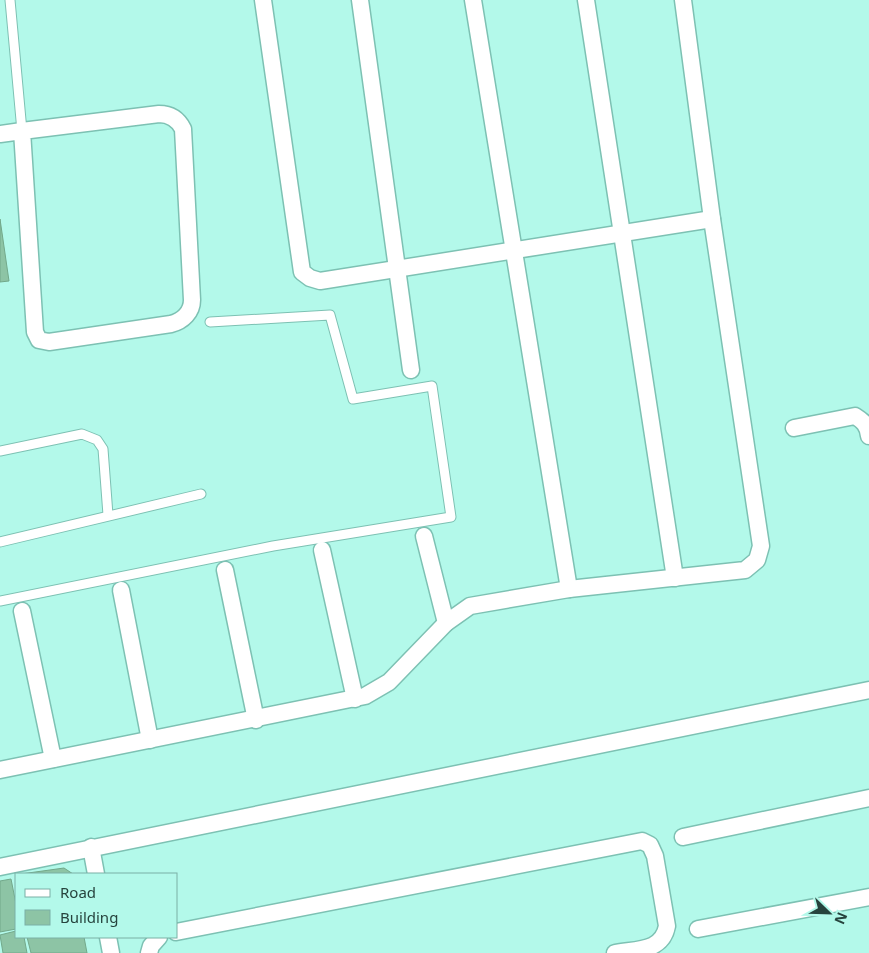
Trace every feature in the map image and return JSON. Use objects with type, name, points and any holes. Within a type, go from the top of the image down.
[{"type":"street","points":[[263,0],[302,272],[310,278],[320,281],[712,219]]},
{"type":"street","points":[[360,0],[411,370]]},
{"type":"street","points":[[473,0],[569,589]]},
{"type":"street","points":[[586,0],[675,578]]},
{"type":"street","points":[[0,770],[256,720],[366,696],[389,682],[446,624],[470,606],[569,589],[745,570],[758,560],[761,546],[712,219],[683,0]]},
{"type":"street","points":[[0,134],[22,131],[159,114],[171,116],[179,122],[183,129],[192,300],[191,308],[184,318],[175,323],[105,334],[49,342],[39,340],[35,332],[22,131]]},
{"type":"street","points":[[794,428],[855,416],[863,421],[868,428],[869,436]]},
{"type":"street","points":[[424,536],[446,624]]},
{"type":"street","points":[[322,550],[355,699]]},
{"type":"street","points":[[225,570],[256,720]]},
{"type":"street","points":[[121,590],[150,740]]},
{"type":"street","points":[[22,611],[53,759]]},
{"type":"street","points":[[0,867],[869,690]]},
{"type":"street","points":[[683,837],[869,798]]},
{"type":"street","points":[[178,932],[642,841],[650,845],[655,856],[667,926],[665,936],[658,945],[615,953]]},
{"type":"street","points":[[91,847],[96,873]]},
{"type":"street","points":[[698,929],[869,897]]},
{"type":"street","points":[[108,938],[111,953]]},
{"type":"street","points":[[149,953],[151,946],[159,938]]},
{"type":"lane","points":[[10,0],[22,131]]},
{"type":"lane","points":[[0,601],[273,546],[451,517],[432,386],[353,399],[330,315],[210,322]]},
{"type":"lane","points":[[0,451],[82,434],[97,440],[103,449],[108,515]]},
{"type":"lane","points":[[0,542],[200,494]]},
{"type":"building","points":[[0,219],[9,281],[0,282]]},
{"type":"building","points":[[64,868],[72,873],[28,873]]},
{"type":"building","points":[[11,879],[15,899],[15,929],[0,932],[0,881]]},
{"type":"building","points":[[15,931],[15,938],[24,938],[27,953],[3,953],[0,935]]},
{"type":"building","points":[[27,938],[84,938],[87,953],[31,953]]}]
